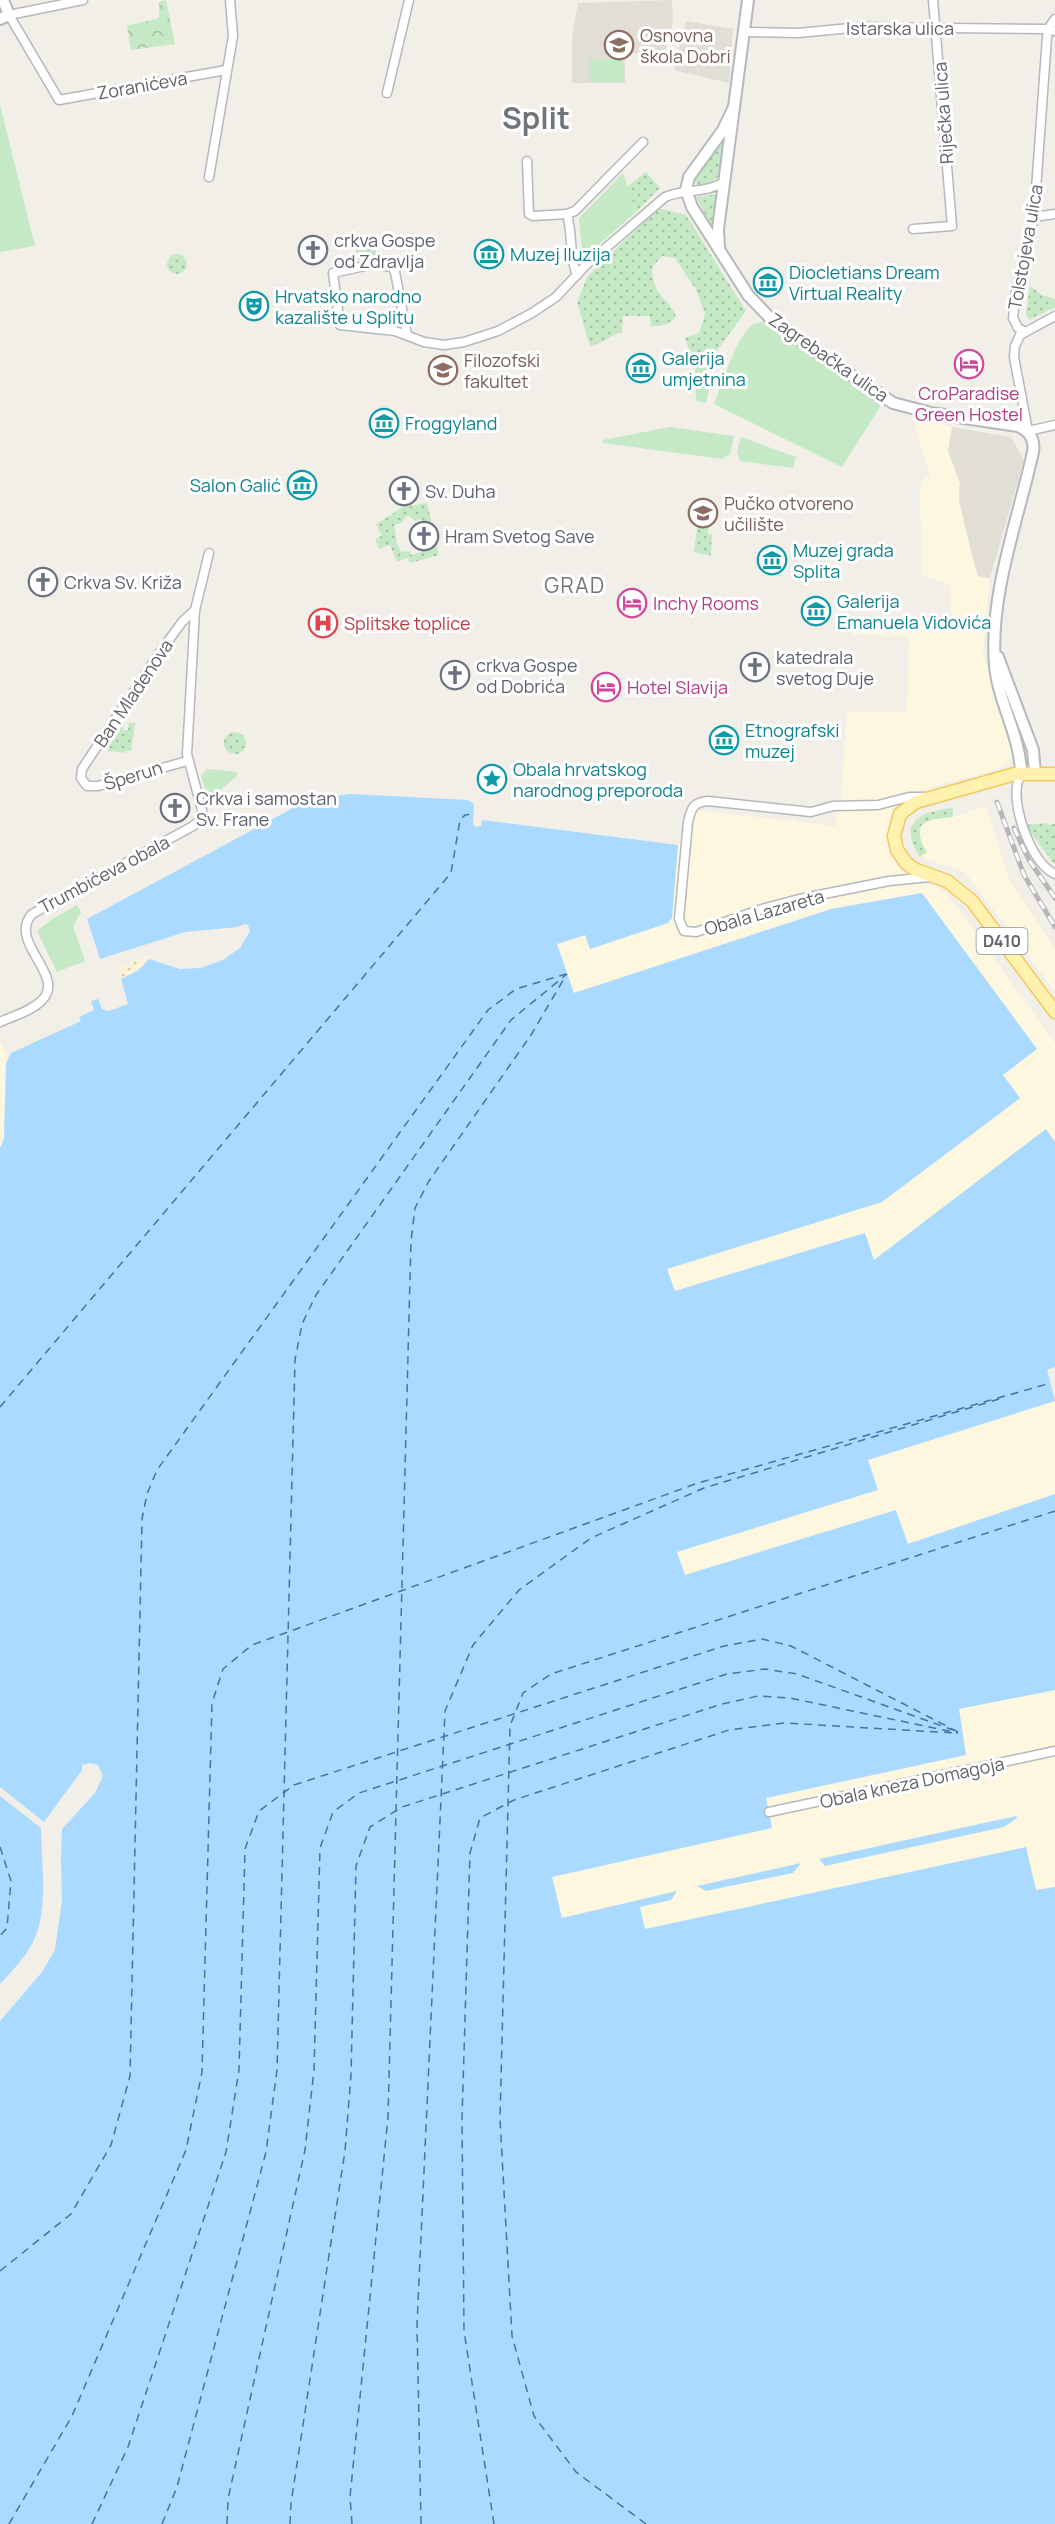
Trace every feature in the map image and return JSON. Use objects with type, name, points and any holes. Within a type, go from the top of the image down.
[{"type":"main road","name":"D410","points":[[1055,774],[1022,773],[916,802],[903,810],[896,825],[895,841],[899,855],[910,867],[941,878],[955,886],[972,901],[1055,1012]]},
{"type":"street","points":[[3,0],[4,17],[83,0]]},
{"type":"street","points":[[210,177],[234,26],[230,0]]},
{"type":"street","points":[[387,93],[409,0]]},
{"type":"street","points":[[720,255],[718,229],[748,0]]},
{"type":"street","name":"Riječka ulica","points":[[913,229],[952,226],[933,0]]},
{"type":"street","name":"Zoranićeva","points":[[4,17],[59,100],[226,70]]},
{"type":"street","points":[[1052,30],[1055,19]]},
{"type":"street","name":"Istarska ulica","points":[[744,32],[798,33],[861,27],[1052,30]]},
{"type":"street","name":"Tolstojeva ulica","points":[[1028,431],[1014,357],[1017,340],[1024,331],[1018,328],[1013,318],[1016,291],[1034,218],[1052,30]]},
{"type":"street","points":[[686,190],[689,177],[723,130],[733,109]]},
{"type":"street","points":[[527,161],[529,214],[533,216],[567,214],[581,207],[643,142]]},
{"type":"street","points":[[407,335],[394,269],[382,264],[333,273],[340,325],[384,330],[407,335],[424,342],[455,345],[507,328],[545,305],[566,289],[578,275],[660,200],[671,194],[686,190],[707,189],[724,182]]},
{"type":"street","name":"Zagrebačka ulica","points":[[686,190],[692,207],[747,295],[771,319],[827,359],[893,403],[931,413],[1012,424],[1028,431]]},
{"type":"street","points":[[567,214],[571,231],[573,264],[578,275]]},
{"type":"street","points":[[1034,218],[1055,214]]},
{"type":"street","points":[[1024,331],[1055,316]]},
{"type":"street","points":[[1055,425],[1028,431],[1033,439],[1034,448],[998,605],[994,635],[996,673],[1019,747],[1022,773],[1017,786],[1020,820],[1042,864],[1055,874]]},
{"type":"street","points":[[187,760],[195,610],[209,553]]},
{"type":"street","name":"Ban Mladenova","points":[[82,781],[82,769],[182,622],[195,610]]},
{"type":"street","points":[[995,649],[1027,733],[1035,773]]},
{"type":"street","name":"Šperun","points":[[82,781],[87,786],[98,786],[187,760]]},
{"type":"street","name":"Trumbićeva obala","points":[[0,1022],[40,1002],[47,995],[48,980],[25,932],[27,919],[32,914],[199,822],[203,815],[187,760]]},
{"type":"street","name":"Obala Lazareta","points":[[932,797],[909,797],[878,805],[833,806],[811,812],[699,802],[690,811],[680,901],[681,926],[687,932],[699,932],[765,908],[817,895],[909,878],[941,878]]},
{"type":"street","name":"Obala kneza Domagoja","points":[[769,1812],[1055,1751]]},
{"type":"shaded area","name":"Osnovna škola Dobri","points":[[672,0],[673,21],[665,52],[625,54],[625,83],[572,83],[572,38],[578,3]]},
{"type":"shaded area","points":[[686,21],[733,29],[729,83],[674,70]]},
{"type":"shaded area","points":[[913,419],[952,427],[948,451],[960,483],[959,500],[972,556],[978,576],[990,578],[983,653],[1013,752],[1008,763],[998,769],[910,793],[893,809],[888,826],[888,846],[898,867],[906,874],[922,883],[940,888],[948,895],[1055,1043],[1055,1142],[1046,1129],[874,1260],[865,1233],[674,1291],[667,1269],[882,1202],[1020,1099],[1003,1075],[1037,1049],[831,909],[573,993],[557,944],[586,935],[590,948],[668,923],[672,918],[678,846],[676,843],[683,844],[687,809],[836,826],[837,804],[841,801],[847,712],[907,712],[909,636],[852,634],[854,616],[951,625],[950,584],[922,576],[920,491],[924,479],[930,476]]},
{"type":"shaded area","points":[[952,427],[1011,437],[1024,460],[990,578],[978,576],[972,555],[959,500],[960,483],[948,451]]},
{"type":"shaded area","points":[[986,806],[1009,880],[1055,949],[1055,991],[965,872],[920,857],[927,852],[921,843],[919,830],[922,824]]},
{"type":"shaded area","points":[[0,1041],[7,1057],[4,1138],[0,1148]]},
{"type":"shaded area","points":[[1055,1401],[1055,1494],[907,1544],[896,1510],[684,1575],[677,1552],[877,1490],[868,1460]]},
{"type":"shaded area","points":[[1055,1690],[1055,1887],[1036,1890],[1026,1847],[644,1929],[639,1907],[671,1900],[677,1892],[561,1918],[552,1876],[772,1828],[766,1798],[965,1755],[958,1709]]},
{"type":"green space","points":[[166,0],[175,44],[131,50],[127,26],[159,18],[159,2]]},
{"type":"green space","points":[[589,59],[623,59],[623,82],[589,82]]},
{"type":"green space","points":[[0,105],[35,246],[0,252]]},
{"type":"green space","points":[[726,132],[718,176],[712,183],[698,186],[695,180]]},
{"type":"green space","points":[[646,172],[660,188],[636,212],[627,187]]},
{"type":"green space","points":[[623,173],[636,212],[590,252],[582,249],[579,218]]},
{"type":"green space","points":[[716,194],[713,229],[696,197]]},
{"type":"green space","points":[[658,208],[686,215],[746,311],[710,360],[690,353],[685,338],[699,333],[705,314],[696,290],[675,258],[662,256],[652,267],[654,284],[676,316],[674,319],[665,324],[651,326],[650,316],[623,316],[622,332],[590,346],[577,303],[587,277]]},
{"type":"green space","points":[[355,246],[376,246],[376,258],[357,260]]},
{"type":"green space","points":[[177,254],[184,257],[187,264],[184,271],[177,274],[170,271],[167,264],[170,257]]},
{"type":"green space","points":[[1030,286],[1042,295],[1055,299],[1055,307],[1029,320],[1026,314]]},
{"type":"green space","points":[[767,321],[881,404],[842,467],[714,404],[734,352],[744,334],[750,327]]},
{"type":"green space","points":[[695,364],[709,366],[712,377],[706,403],[696,401]]},
{"type":"green space","points":[[670,427],[734,436],[730,454],[722,459],[603,443],[603,440]]},
{"type":"green space","points":[[741,437],[796,457],[793,468],[740,461],[737,452]]},
{"type":"green space","points":[[427,503],[439,555],[410,563],[407,558],[397,562],[390,545],[379,549],[375,539],[382,536],[376,524],[403,507]],"holes":[[[409,516],[415,521],[422,519],[429,537],[429,546],[421,548],[422,552],[411,555],[410,551],[401,552],[394,525],[402,523],[405,517]]]},
{"type":"green space","points":[[698,522],[709,527],[708,534],[712,534],[711,556],[694,552]]},
{"type":"green space","points":[[119,722],[124,722],[123,730],[128,730],[129,723],[135,723],[131,751],[125,751],[125,753],[103,750]]},
{"type":"green space","points":[[231,732],[239,732],[246,739],[246,747],[239,754],[231,754],[224,747],[224,739]]},
{"type":"green space","points":[[207,769],[237,772],[237,776],[211,798],[208,798],[201,775]]},
{"type":"green space","points":[[953,808],[953,817],[934,819],[922,824],[920,838],[927,852],[920,857],[913,845],[911,835],[916,820],[931,812]]},
{"type":"green space","points":[[1047,823],[1047,825],[1055,824],[1055,865],[1025,825]]},
{"type":"green space","points":[[77,905],[81,912],[73,926],[85,961],[57,972],[37,931],[52,919]]},
{"type":"sand","points":[[149,956],[139,970],[121,979],[118,966]]},
{"type":"water","points":[[350,794],[468,800],[474,804],[473,825],[476,827],[481,826],[482,820],[678,845],[672,918],[668,923],[590,949],[585,935],[557,944],[574,993],[831,909],[922,893],[1037,1049],[1003,1075],[1020,1098],[882,1202],[667,1269],[675,1291],[865,1233],[874,1260],[1046,1129],[1055,1142],[1055,1367],[1047,1370],[1055,1401],[868,1460],[878,1490],[677,1552],[685,1575],[896,1510],[908,1544],[1055,1494],[1055,1690],[959,1709],[966,1755],[766,1798],[772,1828],[552,1877],[562,1918],[677,1891],[671,1900],[640,1907],[645,1929],[1026,1847],[1036,1890],[1055,1887],[1055,2524],[0,2524],[0,2021],[42,1972],[55,1950],[62,1900],[62,1829],[95,1793],[103,1776],[98,1765],[90,1763],[82,1765],[82,1770],[44,1822],[0,1787],[0,1148],[4,1138],[6,1063],[11,1053],[81,1021],[79,1017],[94,1010],[91,1001],[98,999],[102,1009],[109,1011],[128,1004],[121,979],[139,970],[149,959],[180,969],[200,968],[223,960],[240,948],[250,931],[248,925],[244,924],[238,927],[185,932],[100,959],[87,919],[295,807],[319,798]]},
{"type":"water","points":[[0,1796],[41,1828],[43,1899],[39,1927],[31,1946],[0,1984]]},
{"type":"water","points":[[1016,1816],[1017,1818],[1004,1827],[825,1866],[819,1859]]},
{"type":"water","points":[[801,1863],[793,1873],[706,1891],[697,1886]]},
{"type":"ferry route","points":[[0,1407],[451,873],[460,820],[465,815],[474,814]]},
{"type":"ferry route","points":[[0,2271],[71,2214],[111,2145],[130,2076],[142,1519],[147,1494],[157,1470],[488,1010],[516,989],[566,974]]},
{"type":"ferry route","points":[[162,2524],[177,2487],[266,2152],[277,2070],[295,1360],[302,1324],[316,1295],[511,1020],[567,974]]},
{"type":"ferry route","points":[[352,2524],[350,2497],[388,2117],[411,1241],[415,1208],[429,1181],[531,1035],[565,977]]},
{"type":"ferry route","points":[[9,2524],[72,2416],[186,2150],[202,2072],[212,1703],[223,1669],[252,1645],[698,1483],[1051,1383]]},
{"type":"ferry route","points":[[421,2524],[417,2325],[445,1711],[473,1645],[519,1590],[591,1538],[704,1488],[999,1399]]},
{"type":"ferry route","points":[[646,2524],[576,2472],[534,2416],[512,2336],[500,2119],[510,1726],[523,1693],[551,1674],[1055,1511]]},
{"type":"ferry route","points":[[92,2524],[128,2447],[226,2152],[239,2070],[245,1849],[259,1811],[294,1785],[724,1646],[762,1639],[791,1646],[962,1734]]},
{"type":"ferry route","points":[[227,2524],[228,2499],[305,2150],[314,2070],[320,1848],[333,1812],[359,1793],[727,1674],[765,1669],[797,1674],[956,1731]]},
{"type":"ferry route","points":[[290,2524],[291,2503],[345,2151],[351,2075],[356,1866],[370,1827],[402,1807],[722,1704],[758,1696],[790,1698],[958,1733]]},
{"type":"ferry route","points":[[494,2524],[464,2331],[462,2119],[470,1853],[480,1818],[514,1800],[729,1730],[785,1723],[955,1733]]},
{"type":"ferry route","points":[[0,1847],[11,1881],[7,1928],[0,1936]]},
{"type":"railway","points":[[997,802],[1024,875],[1055,927]]},
{"type":"railway","points":[[1014,828],[1029,860],[1055,898]]},
{"type":"place","name":"Osnovna škola Dobri","points":[[619,45]]},
{"type":"place","name":"crkva Gospe od Zdravlja","points":[[313,250]]},
{"type":"place","name":"Muzej Iluzija","points":[[489,254]]},
{"type":"place","name":"Diocletians Dream Virtual Reality","points":[[768,282]]},
{"type":"place","name":"Hrvatsko narodno kazalište u Splitu","points":[[254,306]]},
{"type":"place","name":"CroParadise Green Hostel","points":[[969,364]]},
{"type":"place","name":"Galerija umjetnina","points":[[641,368]]},
{"type":"place","name":"Filozofski fakultet","points":[[443,370]]},
{"type":"place","name":"Froggyland","points":[[384,423]]},
{"type":"place","name":"Salon Galić","points":[[302,485]]},
{"type":"place","name":"Sv. Duha","points":[[404,491]]},
{"type":"place","name":"Pučko otvoreno učilište","points":[[703,513]]},
{"type":"place","name":"Hram Svetog Save","points":[[424,536]]},
{"type":"place","name":"Muzej grada Splita","points":[[772,560]]},
{"type":"place","name":"Crkva Sv. Križa","points":[[43,582]]},
{"type":"place","name":"Inchy Rooms","points":[[632,603]]},
{"type":"place","name":"Galerija Emanuela Vidovića","points":[[816,611]]},
{"type":"place","name":"Splitske toplice","points":[[323,623]]},
{"type":"place","name":"katedrala svetog Duje","points":[[755,667]]},
{"type":"place","name":"crkva Gospe od Dobrića","points":[[455,675]]},
{"type":"place","name":"Hotel Slavija","points":[[606,687]]},
{"type":"place","name":"Etnografski muzej","points":[[724,740]]},
{"type":"place","name":"Obala hrvatskog narodnog preporoda","points":[[492,779]]},
{"type":"place","name":"Crkva i samostan Sv. Frane","points":[[175,808]]},
{"type":"district","name":"Split","points":[[536,117]]},
{"type":"district","name":"GRAD","points":[[575,585]]}]
